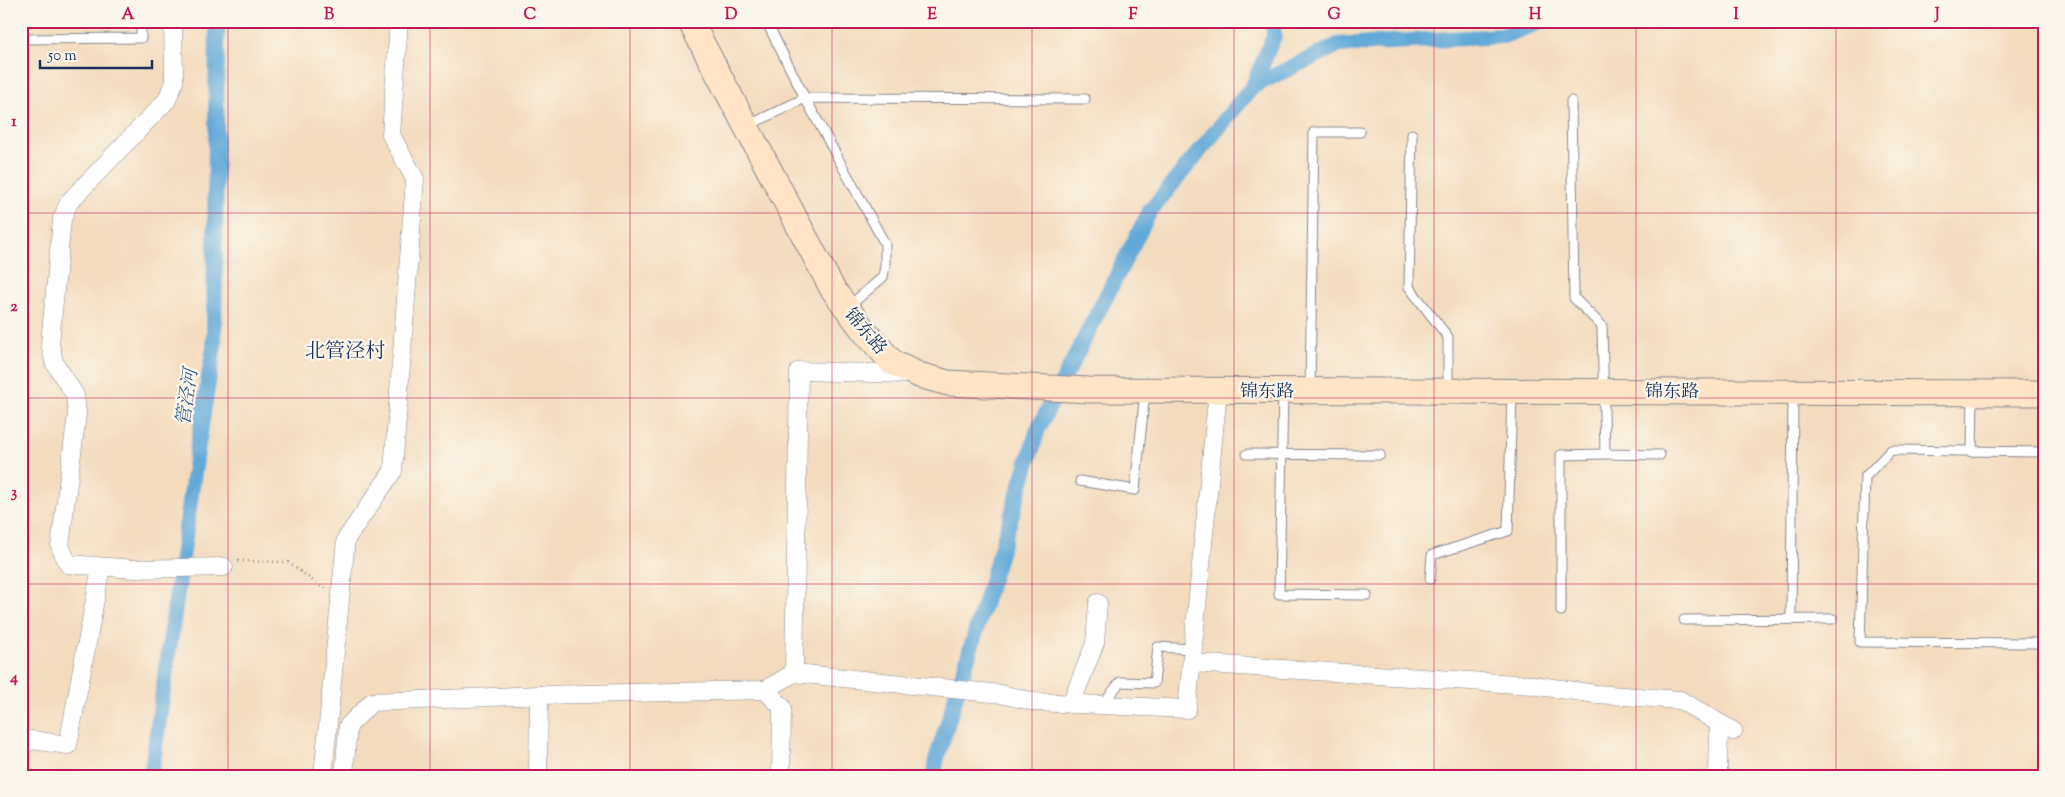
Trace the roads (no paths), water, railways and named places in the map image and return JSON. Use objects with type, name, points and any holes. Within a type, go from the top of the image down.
[{"type":"main road","name":"锦东路","points":[[690,21],[832,288],[846,308],[893,363],[919,375],[948,383],[1089,390],[1283,392],[1310,390],[2044,393]]},
{"type":"street","points":[[173,21],[174,82],[167,100],[69,202],[62,219],[50,343],[54,362],[75,395],[77,414],[60,546],[68,564],[147,569],[224,567]]},
{"type":"street","points":[[323,776],[346,539],[393,471],[415,179],[391,135],[400,21]]},
{"type":"street","points":[[794,673],[799,371],[919,375]]},
{"type":"street","points":[[344,776],[348,726],[372,702],[539,695],[765,690],[794,673],[1001,694],[1035,702],[1187,709],[1218,390]]},
{"type":"street","points":[[21,746],[31,740],[68,744],[101,567]]},
{"type":"street","points":[[1071,704],[1095,643],[1098,603]]},
{"type":"street","points":[[1192,656],[1532,685],[1596,694],[1680,700],[1726,727],[1718,776]]},
{"type":"street","points":[[765,690],[782,707],[781,776]]},
{"type":"street","points":[[538,776],[539,695]]},
{"type":"lane","points":[[21,39],[141,38],[142,21]]},
{"type":"lane","points":[[766,21],[805,98],[885,244],[886,266],[883,277],[846,308]]},
{"type":"lane","points":[[746,127],[805,98],[1085,100]]},
{"type":"lane","points":[[1571,101],[1574,298],[1602,326],[1604,454]]},
{"type":"lane","points":[[1310,390],[1314,132],[1360,132]]},
{"type":"lane","points":[[1412,134],[1409,287],[1448,337],[1448,391]]},
{"type":"lane","points":[[1080,481],[1135,490],[1145,390]]},
{"type":"lane","points":[[1430,580],[1432,555],[1508,531],[1512,391]]},
{"type":"lane","points":[[1283,392],[1279,594],[1367,595]]},
{"type":"lane","points":[[1791,618],[1793,392]]},
{"type":"lane","points":[[1972,452],[1973,392]]},
{"type":"lane","points":[[2044,452],[1892,450],[1866,477],[1860,642],[2044,642]]},
{"type":"lane","points":[[1247,454],[1380,455]]},
{"type":"lane","points":[[1561,611],[1561,455],[1660,455]]},
{"type":"lane","points":[[1684,620],[1833,619]]},
{"type":"lane","points":[[1102,705],[1120,682],[1154,683],[1158,647],[1192,656]]},
{"type":"waterway","name":"管泾河","points":[[151,776],[214,346],[217,21]]},
{"type":"waterway","points":[[1253,86],[1274,36],[1273,21]]},
{"type":"waterway","points":[[934,776],[936,761],[1038,429],[1150,211],[1253,86],[1338,45],[1503,36],[1543,21]]},
{"type":"district","name":"北管泾村","points":[[345,350]]}]
